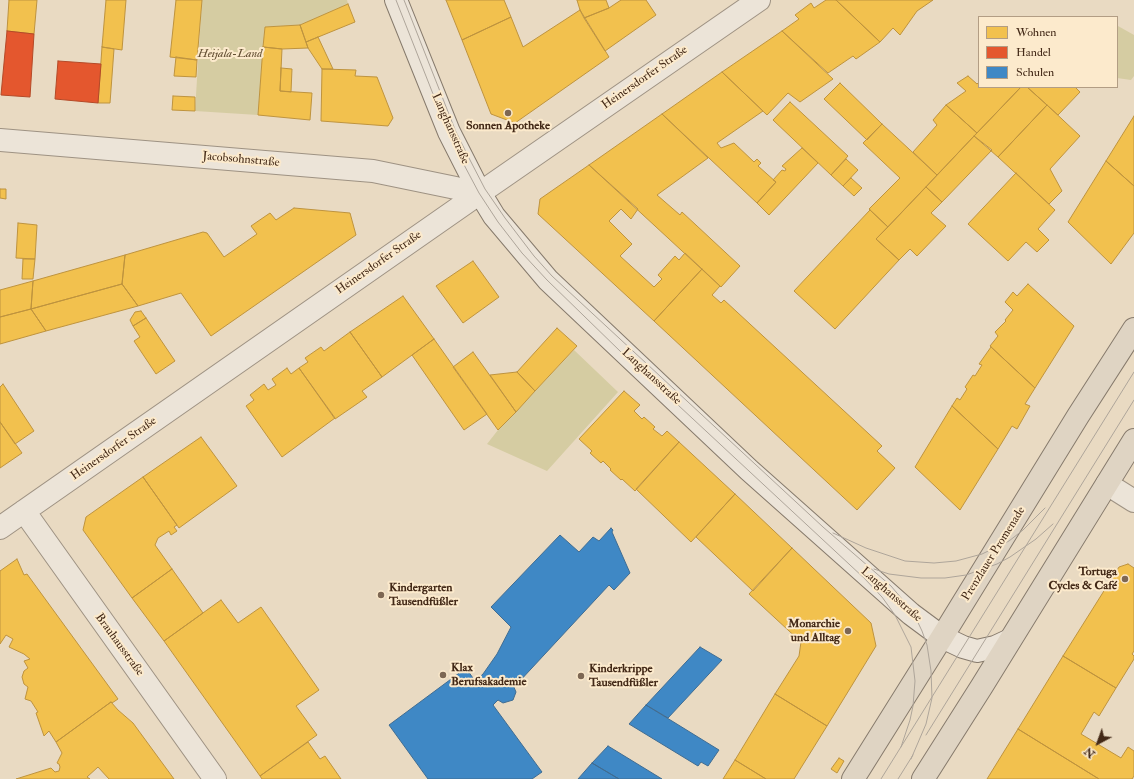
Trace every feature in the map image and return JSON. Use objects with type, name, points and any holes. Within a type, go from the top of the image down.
[{"type":"main road","name":"Prenzlauer Promenade","points":[[853,779],[1078,416],[1134,329]]},
{"type":"main road","points":[[923,779],[1134,440]]},
{"type":"street","name":"Langhansstraße","points":[[396,0],[449,132],[480,193],[494,216],[548,280],[754,474],[911,614],[942,637],[963,647],[977,651],[995,647],[1010,640]]},
{"type":"street","name":"Heinersdorfer Straße","points":[[0,528],[759,0]]},
{"type":"street","name":"Jacobsohnstraße","points":[[0,140],[373,171],[480,193]]},
{"type":"street","points":[[1107,484],[1134,501]]},
{"type":"street","name":"Brauhausstraße","points":[[24,511],[215,779]]},
{"type":"green space","name":"Heijala-Land","points":[[202,0],[347,0],[348,4],[300,25],[265,27],[258,115],[195,111]]},
{"type":"green space","points":[[1118,26],[1134,35],[1134,76],[1131,80],[1118,78]]},
{"type":"green space","points":[[574,350],[618,392],[547,471],[487,444],[498,430]]},
{"type":"building: Wohnen","points":[[9,0],[37,0],[34,34],[7,31]]},
{"type":"building: Wohnen","points":[[106,0],[126,0],[122,50],[102,47]]},
{"type":"building: Wohnen","points":[[176,0],[202,0],[197,60],[170,57]]},
{"type":"building: Wohnen","points":[[446,0],[504,0],[511,17],[462,40]]},
{"type":"building: Wohnen","points":[[577,0],[606,0],[609,8],[584,18]]},
{"type":"building: Wohnen","points":[[621,0],[646,0],[656,15],[605,51],[584,18],[609,8]]},
{"type":"building: Wohnen","points":[[826,0],[836,0],[880,42],[856,59],[853,56],[828,73],[782,31],[799,19],[795,15],[811,3],[814,8]]},
{"type":"building: Wohnen","points":[[836,0],[933,0],[917,11],[900,35],[893,28],[880,42]]},
{"type":"building: Wohnen","points":[[348,4],[355,22],[306,42],[300,25]]},
{"type":"building: Wohnen","points":[[580,10],[609,57],[515,123],[491,114],[462,40],[511,17],[523,47]]},
{"type":"building: Wohnen","points":[[300,25],[308,48],[282,49],[263,47],[265,27]]},
{"type":"building: Wohnen","points":[[782,31],[833,79],[800,102],[788,93],[767,115],[722,72]]},
{"type":"building: Wohnen","points":[[318,37],[333,69],[322,69],[308,48],[306,42]]},
{"type":"building: Wohnen","points":[[102,47],[114,49],[110,103],[98,103]]},
{"type":"building: Wohnen","points":[[263,47],[282,49],[280,91],[312,93],[310,120],[258,115]]},
{"type":"building: Wohnen","points":[[176,57],[197,60],[196,77],[174,76]]},
{"type":"building: Wohnen","points":[[281,68],[292,69],[291,92],[280,91]]},
{"type":"building: Wohnen","points":[[322,69],[356,70],[355,76],[377,77],[393,118],[388,126],[321,121]]},
{"type":"building: Wohnen","points":[[722,72],[763,111],[717,143],[721,148],[734,143],[754,162],[757,159],[761,163],[758,166],[776,182],[757,203],[662,114]]},
{"type":"building: Wohnen","points":[[968,76],[977,84],[978,83],[978,88],[1020,88],[977,133],[946,105],[966,91],[957,83]]},
{"type":"building: Wohnen","points":[[840,83],[882,124],[867,140],[824,99]]},
{"type":"building: Wohnen","points":[[1020,88],[1028,88],[1047,105],[998,157],[974,136]]},
{"type":"building: Wohnen","points":[[1028,88],[1076,88],[1080,92],[1058,115]]},
{"type":"building: Wohnen","points":[[173,96],[195,97],[195,111],[172,110]]},
{"type":"building: Wohnen","points":[[790,102],[848,156],[831,175],[773,120]]},
{"type":"building: Wohnen","points":[[946,105],[977,133],[937,175],[913,152],[937,125],[933,120]]},
{"type":"building: Wohnen","points":[[1047,105],[1080,136],[1050,169],[1062,191],[1049,204],[998,157]]},
{"type":"building: Wohnen","points":[[662,114],[708,158],[657,195],[680,215],[682,212],[740,266],[721,287],[589,165]]},
{"type":"building: Wohnen","points":[[1134,116],[1134,186],[1106,161]]},
{"type":"building: Wohnen","points":[[882,124],[937,175],[888,227],[869,209],[900,178],[863,143]]},
{"type":"building: Wohnen","points":[[974,136],[992,150],[942,202],[926,187]]},
{"type":"building: Wohnen","points":[[802,148],[818,163],[769,215],[757,203],[776,182],[773,180],[782,170],[785,171],[786,169],[782,166]]},
{"type":"building: Wohnen","points":[[846,159],[858,170],[843,186],[831,175]]},
{"type":"building: Wohnen","points":[[1106,161],[1134,186],[1134,233],[1111,264],[1068,222]]},
{"type":"building: Wohnen","points":[[589,165],[638,209],[631,219],[621,209],[609,221],[632,244],[620,256],[654,287],[662,279],[658,275],[675,256],[679,260],[685,253],[702,269],[654,321],[538,214],[540,199]]},
{"type":"building: Wohnen","points":[[1016,173],[1055,210],[1038,229],[1049,240],[1037,252],[1026,242],[1008,261],[968,224]]},
{"type":"building: Wohnen","points":[[851,178],[862,188],[854,196],[843,186]]},
{"type":"building: Wohnen","points":[[926,187],[942,202],[931,213],[946,226],[917,256],[910,249],[899,260],[876,239]]},
{"type":"building: Wohnen","points":[[0,189],[6,189],[6,199],[0,198]]},
{"type":"building: Wohnen","points":[[294,208],[350,213],[356,235],[211,336],[181,293],[138,306],[122,284],[125,255],[203,232],[207,233],[224,257],[257,234],[251,226],[270,213],[276,220]]},
{"type":"building: Wohnen","points":[[870,210],[888,227],[876,239],[899,260],[835,329],[794,291]]},
{"type":"building: Wohnen","points":[[18,223],[37,225],[35,259],[16,258]]},
{"type":"building: Wohnen","points":[[125,255],[122,284],[31,309],[33,281]]},
{"type":"building: Wohnen","points":[[23,259],[35,259],[33,279],[22,279]]},
{"type":"building: Wohnen","points":[[473,261],[499,297],[463,323],[436,286]]},
{"type":"building: Wohnen","points":[[702,269],[720,286],[712,295],[721,303],[724,300],[882,446],[877,451],[895,468],[857,510],[654,321]]},
{"type":"building: Wohnen","points":[[33,281],[31,309],[0,317],[0,290]]},
{"type":"building: Wohnen","points":[[122,284],[138,306],[46,331],[31,309]]},
{"type":"building: Wohnen","points":[[1028,284],[1074,326],[1035,388],[990,346],[998,336],[995,332],[1006,321],[1005,320],[1013,310],[1005,302],[1013,292],[1017,296]]},
{"type":"building: Wohnen","points":[[403,296],[434,339],[382,377],[350,332]]},
{"type":"building: Wohnen","points":[[31,309],[46,331],[0,344],[0,317]]},
{"type":"building: Wohnen","points":[[141,311],[146,318],[133,326],[130,320],[135,312]]},
{"type":"building: Wohnen","points":[[146,318],[175,361],[156,374],[134,341],[140,337],[133,326]]},
{"type":"building: Wohnen","points":[[557,328],[577,346],[535,391],[517,372]]},
{"type":"building: Wohnen","points":[[350,332],[382,377],[362,391],[367,397],[335,419],[299,368],[308,362],[305,358],[321,347],[324,351]]},
{"type":"building: Wohnen","points":[[434,339],[487,414],[464,430],[412,355]]},
{"type":"building: Wohnen","points":[[991,347],[1035,388],[1025,404],[1030,406],[1017,429],[1012,426],[998,449],[952,406],[957,398],[960,400],[967,389],[965,387],[973,375],[975,376],[982,365],[979,364]]},
{"type":"building: Wohnen","points":[[473,352],[516,412],[498,430],[453,367]]},
{"type":"building: Wohnen","points":[[287,368],[291,374],[299,368],[335,418],[282,457],[246,406],[254,400],[250,395],[264,384],[268,390],[276,385],[272,379]]},
{"type":"building: Wohnen","points":[[517,372],[535,391],[516,412],[490,375]]},
{"type":"building: Wohnen","points":[[3,384],[34,431],[15,444],[0,422],[0,387]]},
{"type":"building: Wohnen","points":[[624,391],[640,405],[634,411],[642,419],[644,417],[655,427],[653,429],[662,436],[667,431],[679,442],[635,491],[610,470],[611,469],[603,461],[601,463],[590,453],[592,451],[579,439]]},
{"type":"building: Wohnen","points":[[952,406],[998,449],[960,510],[915,467]]},
{"type":"building: Wohnen","points":[[0,422],[22,453],[0,468]]},
{"type":"building: Wohnen","points":[[201,437],[237,486],[179,528],[143,477]]},
{"type":"building: Wohnen","points":[[679,442],[735,494],[691,542],[636,489]]},
{"type":"building: Wohnen","points":[[143,477],[177,525],[174,527],[177,531],[171,535],[169,531],[158,538],[155,545],[172,569],[132,598],[83,530],[86,517]]},
{"type":"building: Wohnen","points":[[735,494],[792,548],[753,591],[696,537]]},
{"type":"building: Wohnen","points":[[792,548],[871,623],[876,646],[827,726],[775,694],[799,656],[801,642],[749,594]]},
{"type":"building: Wohnen","points":[[17,559],[24,575],[27,574],[118,699],[112,703],[111,702],[56,742],[49,731],[44,736],[36,713],[38,712],[31,701],[25,699],[28,687],[24,684],[22,677],[24,671],[28,668],[24,661],[30,659],[24,654],[9,647],[13,639],[6,635],[0,644],[0,571]]},
{"type":"building: Wohnen","points":[[1128,564],[1134,568],[1134,651],[1132,654],[1134,659],[1116,688],[1063,656],[1119,567]]},
{"type":"building: Wohnen","points":[[172,569],[203,613],[164,641],[132,598]]},
{"type":"building: Wohnen","points":[[221,600],[238,623],[261,607],[319,690],[296,706],[317,735],[260,776],[164,641]]},
{"type":"building: Wohnen","points":[[1063,656],[1116,688],[1099,716],[1094,712],[1081,734],[1121,758],[1128,747],[1134,751],[1134,776],[1132,779],[1099,779],[1018,729]]},
{"type":"building: Wohnen","points":[[775,694],[827,726],[794,779],[766,779],[735,760]]},
{"type":"building: Wohnen","points":[[111,702],[133,723],[174,779],[109,779],[98,767],[87,777],[90,779],[16,779],[51,768],[55,772],[59,771],[60,767],[57,763],[62,753],[56,742]]},
{"type":"building: Wohnen","points":[[1018,729],[1099,779],[987,779]]},
{"type":"building: Wohnen","points":[[308,742],[320,759],[325,756],[341,779],[262,779],[260,776]]},
{"type":"building: Wohnen","points":[[839,758],[844,761],[837,773],[831,769]]},
{"type":"building: Wohnen","points":[[735,760],[766,779],[723,779]]},
{"type":"building: Handel","points":[[7,31],[34,34],[30,97],[1,95]]},
{"type":"building: Handel","points":[[58,61],[101,64],[98,103],[55,99]]},
{"type":"building: Schulen","points":[[611,528],[630,573],[614,590],[609,585],[518,683],[516,681],[513,685],[516,692],[513,700],[503,703],[498,700],[493,705],[542,772],[532,779],[428,779],[389,725],[466,668],[475,681],[483,674],[497,654],[511,627],[491,607],[560,535],[579,552],[593,537],[599,541]]},
{"type":"building: Schulen","points":[[700,647],[722,660],[668,718],[646,705]]},
{"type":"building: Schulen","points":[[646,705],[719,750],[708,766],[701,762],[698,766],[629,724]]},
{"type":"building: Schulen","points":[[608,746],[662,779],[619,779],[592,763]]},
{"type":"building: Schulen","points":[[592,763],[619,779],[578,779]]},
{"type":"tram line","points":[[396,0],[448,132],[462,161],[479,193],[498,222],[522,253],[547,280],[621,352],[864,578],[882,597],[895,615],[911,647],[915,681],[913,706],[901,747]]},
{"type":"tram line","points":[[404,0],[456,132],[470,160],[485,189],[534,256],[552,276],[823,527],[891,586],[913,612],[927,645],[931,671],[932,698],[926,724],[911,759]]},
{"type":"tram line","points":[[881,779],[1134,372]]},
{"type":"tram line","points":[[926,735],[1134,400]]},
{"type":"tram line","points":[[833,533],[866,548],[905,561],[934,563],[956,561],[982,554],[1009,541],[1023,530],[1045,508]]},
{"type":"tram line","points":[[874,569],[889,574],[921,578],[945,578],[966,575],[997,564],[1010,557],[1036,539],[1053,524]]},
{"type":"tram line","points":[[898,779],[913,755]]},
{"type":"place","name":"Sonnen Apotheke","points":[[508,113]]},
{"type":"place","name":"Tortuga Cycles & Café","points":[[1125,579]]},
{"type":"place","name":"Kindergarten Tausendfüßler","points":[[381,595]]},
{"type":"place","name":"Monarchie und Alltag","points":[[848,631]]},
{"type":"place","name":"Klax Berufsakademie","points":[[443,675]]},
{"type":"place","name":"Kinderkrippe Tausendfüßler","points":[[581,676]]}]
